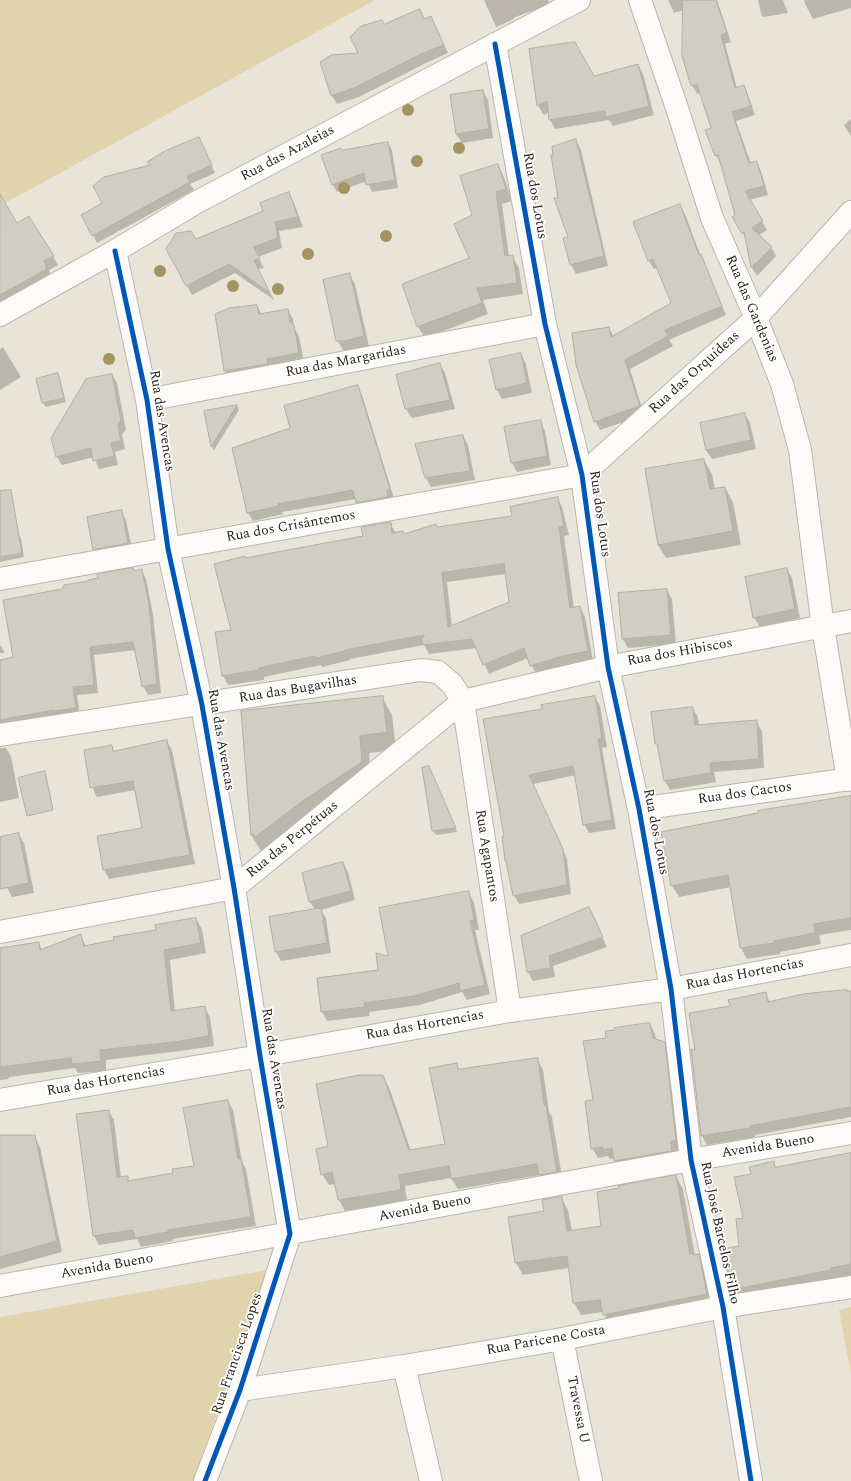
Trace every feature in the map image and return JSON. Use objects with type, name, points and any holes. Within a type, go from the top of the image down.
[{"type":"street","name":"Rua das Azaleias","points":[[0,315],[115,252],[198,202],[579,0]]},
{"type":"street","name":"Rua das Gardenias","points":[[640,0],[677,108],[712,218],[756,318],[782,384],[800,450],[823,627],[850,780]]},
{"type":"street","name":"Rua dos Lotus","points":[[495,44],[545,324],[582,475],[608,666],[638,809],[671,989]]},
{"type":"street","name":"Rua das Orquídeas","points":[[582,475],[756,318],[851,212]]},
{"type":"street","name":"Rua das Avencas","points":[[115,252],[147,400],[168,549],[202,705],[234,888],[290,1234]]},
{"type":"street","name":"Rua das Margaridas","points":[[147,400],[545,324]]},
{"type":"street","name":"Rua dos Crisântemos","points":[[0,579],[582,475]]},
{"type":"street","name":"Rua dos Hibiscos","points":[[463,701],[608,666],[851,621]]},
{"type":"street","name":"Rua das Bugavilhas","points":[[0,735],[421,670],[438,672],[452,684],[463,701]]},
{"type":"street","name":"Rua das Perpétuas","points":[[0,932],[234,888],[463,701]]},
{"type":"street","name":"Rua Agapantos","points":[[463,701],[510,1011]]},
{"type":"street","name":"Rua dos Cactos","points":[[638,809],[850,780]]},
{"type":"street","name":"Rua das Hortencias","points":[[0,1100],[260,1056],[510,1011],[671,989],[851,955]]},
{"type":"street","name":"Rua José Barcelos Filho","points":[[671,989],[691,1160],[723,1307],[751,1481]]},
{"type":"street","name":"Avenida Bueno","points":[[0,1286],[691,1160],[851,1134]]},
{"type":"street","name":"Rua Francisca Lopes","points":[[205,1481],[240,1390],[290,1234]]},
{"type":"street","name":"Rua Paricene Costa","points":[[240,1390],[404,1366],[562,1339],[723,1307],[851,1287]]},
{"type":"street","name":"Travessa U","points":[[562,1339],[591,1481]]},
{"type":"street","points":[[404,1366],[431,1481]]},
{"type":"shaded area","points":[[0,0],[375,0],[0,206]]},
{"type":"shaded area","points":[[268,1270],[193,1481],[0,1481],[0,1317]]},
{"type":"shaded area","points":[[851,1307],[851,1374],[839,1310]]},
{"type":"building","points":[[683,0],[716,0],[727,33],[721,35],[735,88],[744,85],[751,106],[732,112],[749,163],[757,161],[764,186],[745,191],[763,221],[752,228],[772,247],[751,268],[744,232],[742,234],[732,217],[735,215],[718,155],[715,156],[705,130],[711,128],[697,84],[691,86],[682,56]]},
{"type":"building","points":[[420,9],[424,19],[431,16],[444,45],[421,54],[354,88],[331,96],[320,62],[331,55],[358,53],[350,37],[361,26],[382,20],[384,24]]},
{"type":"building","points":[[575,42],[594,76],[638,64],[649,106],[606,117],[605,111],[549,120],[547,101],[537,106],[529,49]]},
{"type":"building","points":[[483,90],[489,129],[456,134],[450,95]]},
{"type":"building","points":[[199,137],[212,165],[187,176],[190,182],[92,236],[81,215],[102,203],[93,186],[104,177],[150,165],[147,162],[165,151]]},
{"type":"building","points":[[576,139],[604,256],[570,265],[563,238],[568,237],[554,198],[558,198],[551,155],[553,155],[552,147]]},
{"type":"building","points":[[388,142],[395,180],[366,185],[364,173],[332,185],[321,155],[341,148],[342,150]]},
{"type":"building","points":[[498,164],[506,189],[496,192],[505,256],[513,255],[517,283],[477,288],[482,303],[417,327],[402,284],[469,258],[454,224],[472,215],[460,176]]},
{"type":"building","points":[[289,192],[298,217],[275,222],[278,238],[254,247],[260,259],[254,260],[270,293],[229,264],[186,286],[166,249],[176,233],[191,231],[196,239],[263,211],[260,203]]},
{"type":"building","points":[[0,194],[17,223],[29,216],[54,256],[44,261],[47,269],[0,295]]},
{"type":"building","points":[[680,204],[699,255],[701,254],[722,306],[665,330],[668,336],[625,360],[640,406],[594,422],[576,365],[572,333],[609,327],[611,337],[671,303],[653,259],[648,261],[633,222]]},
{"type":"building","points":[[350,273],[364,336],[345,341],[336,341],[323,280]]},
{"type":"building","points":[[257,305],[259,314],[288,309],[290,322],[294,325],[299,353],[267,359],[268,364],[224,371],[215,314],[229,308]]},
{"type":"building","points":[[521,353],[527,383],[496,390],[489,360]]},
{"type":"building","points":[[440,363],[450,400],[405,409],[396,375]]},
{"type":"building","points":[[58,373],[64,398],[42,403],[36,379]]},
{"type":"building","points":[[112,374],[121,421],[118,425],[121,441],[111,443],[114,456],[93,461],[91,448],[56,457],[51,438],[86,379]]},
{"type":"building","points":[[358,385],[390,489],[387,490],[388,497],[356,503],[353,490],[278,504],[279,506],[247,513],[232,448],[290,428],[284,406]]},
{"type":"building","points":[[237,405],[211,447],[204,411]]},
{"type":"building","points":[[745,413],[751,440],[706,450],[700,423]]},
{"type":"building","points":[[541,420],[547,456],[511,463],[504,427]]},
{"type":"building","points":[[463,435],[470,471],[425,478],[415,444]]},
{"type":"building","points":[[704,459],[710,489],[725,487],[733,531],[658,545],[645,469]]},
{"type":"building","points":[[11,490],[22,553],[0,557],[0,491]]},
{"type":"building","points":[[558,497],[564,526],[559,527],[570,608],[580,606],[588,651],[563,656],[530,666],[524,648],[483,665],[472,639],[423,645],[421,639],[424,635],[345,650],[316,658],[315,656],[259,668],[259,670],[222,676],[215,632],[231,630],[214,564],[245,556],[245,558],[363,536],[361,527],[391,522],[392,533],[403,531],[404,534],[436,524],[437,527],[512,516],[510,507]],"holes":[[[504,564],[509,602],[448,627],[442,573]]]},
{"type":"building","points":[[122,510],[128,543],[93,550],[87,517]]},
{"type":"building","points":[[133,568],[134,571],[142,569],[149,605],[157,684],[142,687],[133,642],[90,647],[94,685],[73,687],[76,708],[54,710],[0,720],[0,660],[13,657],[3,600],[62,589],[64,585],[98,578],[97,574]]},
{"type":"building","points":[[787,568],[795,609],[753,618],[745,577]]},
{"type":"building","points":[[667,589],[671,635],[622,639],[618,593]]},
{"type":"building","points":[[383,696],[387,732],[360,736],[362,762],[304,800],[254,838],[254,834],[251,836],[241,711]]},
{"type":"building","points":[[595,696],[602,738],[598,739],[612,820],[583,825],[573,766],[529,775],[563,849],[567,885],[513,896],[505,861],[502,836],[504,836],[483,719],[542,709],[541,705]]},
{"type":"building","points":[[693,707],[695,725],[757,720],[759,759],[710,763],[711,773],[664,781],[657,744],[655,744],[651,712]]},
{"type":"building","points":[[167,740],[190,855],[103,870],[97,836],[142,828],[133,781],[90,788],[84,750],[112,745],[113,751]]},
{"type":"building","points":[[429,766],[456,828],[432,831],[422,768]]},
{"type":"building","points":[[45,771],[53,810],[27,816],[18,778]]},
{"type":"building","points":[[851,796],[851,918],[814,924],[815,933],[774,941],[774,943],[740,948],[728,875],[671,886],[661,832],[758,813],[758,811]]},
{"type":"building","points":[[19,833],[29,883],[0,889],[0,837]]},
{"type":"building","points":[[343,862],[351,891],[309,902],[302,873]]},
{"type":"building","points":[[469,891],[474,920],[470,921],[485,985],[460,991],[459,983],[414,996],[364,1003],[365,1007],[321,1012],[317,978],[378,970],[376,953],[388,956],[379,908]]},
{"type":"building","points":[[589,907],[603,937],[549,956],[551,968],[527,972],[521,936]]},
{"type":"building","points":[[321,908],[327,943],[275,952],[269,917]]},
{"type":"building","points":[[196,918],[201,943],[164,950],[171,1011],[205,1006],[209,1036],[174,1042],[100,1050],[101,1061],[72,1064],[71,1058],[0,1067],[0,948],[39,942],[40,950],[81,934],[84,946],[114,940],[113,937],[156,930],[155,925]]},
{"type":"building","points":[[847,990],[851,991],[851,1107],[750,1126],[751,1128],[701,1136],[691,1049],[695,1050],[689,1013],[730,1006],[728,1000],[766,992],[768,1002],[803,994]]},
{"type":"building","points":[[650,1023],[653,1038],[665,1042],[676,1140],[671,1142],[672,1151],[614,1161],[612,1148],[603,1150],[603,1147],[591,1149],[585,1101],[593,1100],[583,1041],[606,1038],[605,1031],[614,1030],[614,1028]]},
{"type":"building","points":[[538,1058],[544,1105],[546,1105],[557,1172],[539,1175],[537,1164],[451,1179],[449,1166],[399,1175],[401,1190],[338,1200],[332,1172],[321,1175],[316,1149],[328,1146],[316,1084],[359,1075],[383,1075],[409,1150],[445,1144],[429,1068],[457,1063],[458,1069]]},
{"type":"building","points":[[228,1100],[238,1159],[241,1158],[251,1217],[168,1230],[168,1232],[135,1238],[133,1230],[93,1236],[76,1114],[109,1110],[117,1177],[128,1176],[128,1181],[173,1173],[172,1169],[194,1166],[183,1108]]},
{"type":"building","points":[[0,1135],[35,1135],[57,1241],[0,1257]]},
{"type":"building","points":[[851,1153],[851,1264],[831,1268],[831,1270],[732,1290],[723,1249],[739,1246],[736,1219],[743,1218],[734,1177],[751,1174],[749,1167],[774,1161],[775,1167]]},
{"type":"building","points":[[676,1175],[690,1254],[699,1254],[707,1294],[603,1315],[600,1300],[573,1303],[567,1256],[515,1263],[508,1217],[544,1211],[542,1200],[562,1196],[567,1231],[601,1226],[597,1192],[619,1188],[618,1186]]},
{"type":"cycle path","points":[[495,44],[545,324],[582,475],[608,667],[639,809],[671,989],[691,1160],[723,1307],[751,1481]]},
{"type":"cycle path","points":[[115,251],[147,400],[168,549],[202,705],[234,888],[290,1234],[240,1390],[205,1481]]}]
